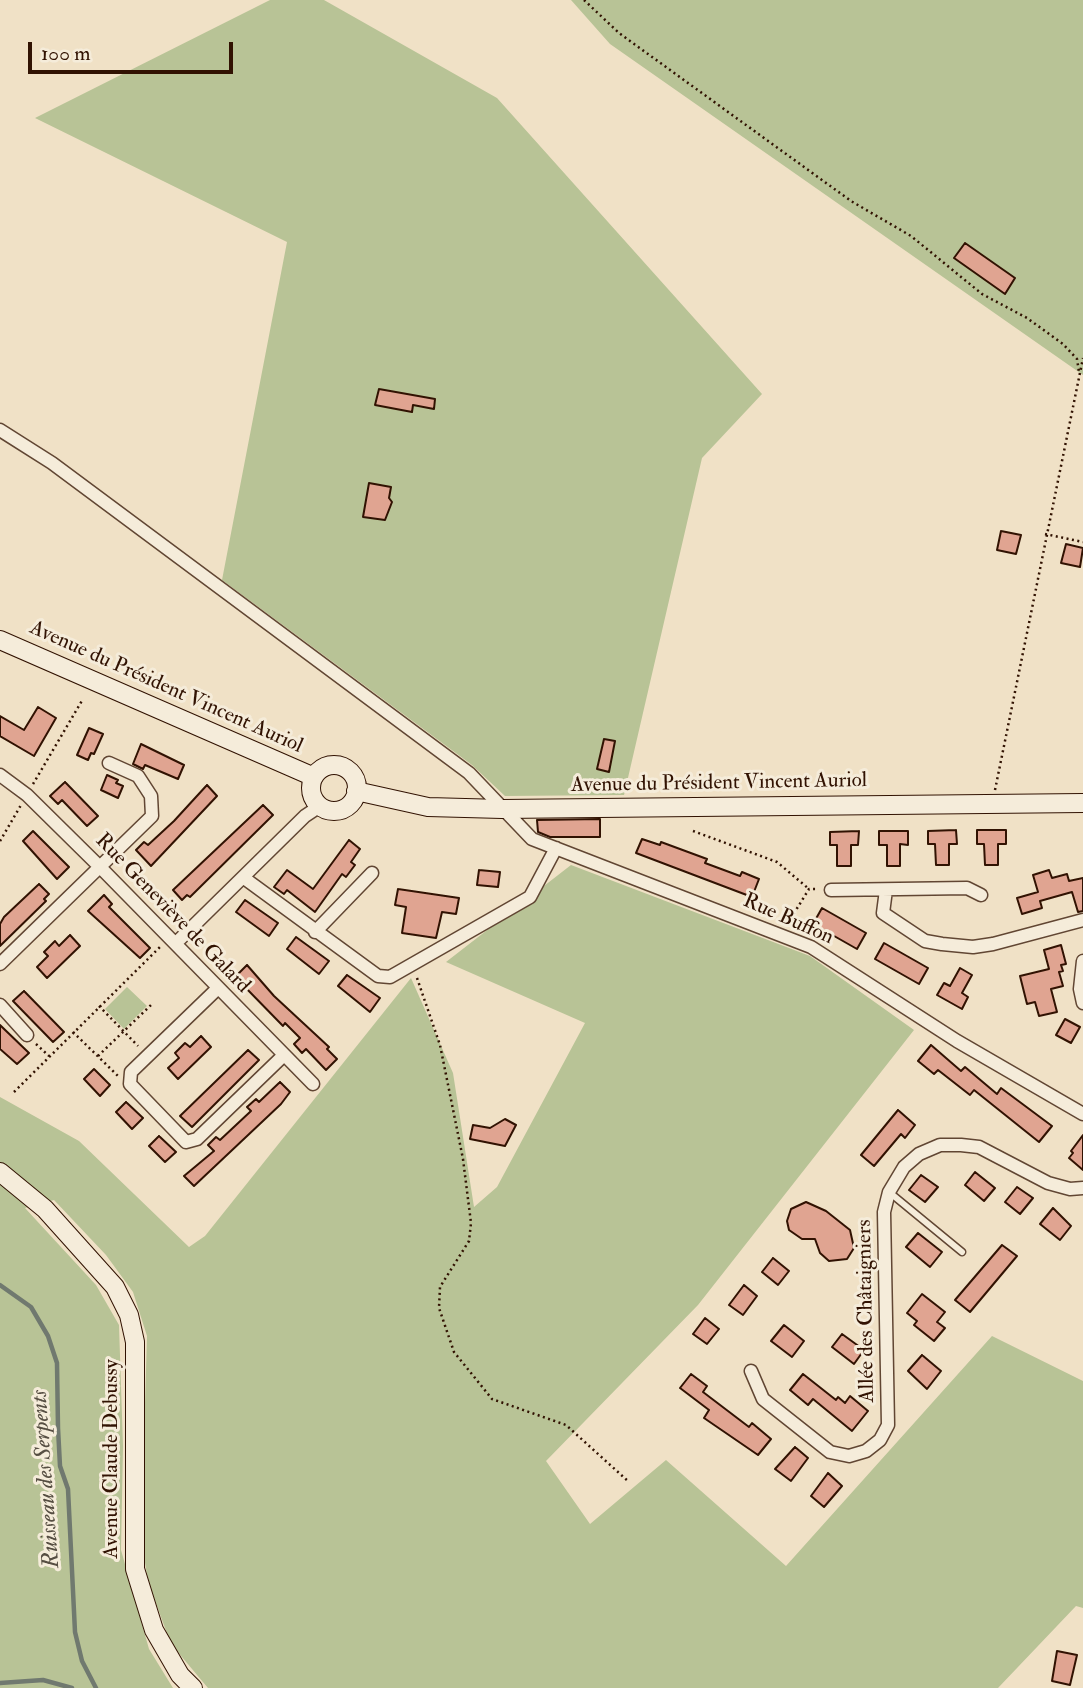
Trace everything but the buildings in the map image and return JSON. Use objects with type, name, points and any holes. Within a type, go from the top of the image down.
[{"type":"main road","name":"Avenue du Président Vincent Auriol","points":[[0,640],[314,777]]},
{"type":"main road","points":[[328,765],[341,766],[351,773],[356,791],[346,807],[332,810],[320,806],[312,796],[314,777],[328,765]]},
{"type":"main road","name":"Avenue du Président Vincent Auriol","points":[[356,791],[428,807],[1083,803]]},
{"type":"main road","name":"Avenue Claude Debussy","points":[[0,1172],[45,1209],[114,1287],[129,1315],[135,1342],[135,1569],[154,1630],[180,1675],[193,1688]]},
{"type":"street","name":"Rue Buffon","points":[[0,430],[52,463],[458,765],[532,839],[811,947],[916,1012],[957,1041],[1083,1114]]},
{"type":"street","points":[[0,964],[152,816],[151,796],[138,776],[108,763]]},
{"type":"street","name":"Rue Geneviève de Galard","points":[[0,775],[26,795],[100,867],[313,1084]]},
{"type":"street","points":[[172,940],[244,878],[305,816],[320,806]]},
{"type":"street","points":[[244,878],[378,976],[390,976],[530,897],[556,848]]},
{"type":"street","points":[[316,932],[372,873]]},
{"type":"street","points":[[831,890],[967,888],[981,895]]},
{"type":"street","points":[[886,890],[883,914],[925,941],[942,944],[973,947],[993,944],[1083,920]]},
{"type":"street","points":[[1083,961],[1080,989],[1083,1003]]},
{"type":"street","points":[[217,989],[131,1072],[130,1084],[186,1142],[197,1139],[284,1055]]},
{"type":"street","points":[[0,1005],[27,1035]]},
{"type":"street","name":"Allée des Châtaigniers","points":[[751,1371],[763,1399],[830,1452],[849,1455],[866,1451],[880,1440],[888,1425],[884,1212],[889,1192],[904,1167],[919,1154],[940,1145],[979,1147],[1048,1183],[1070,1189],[1083,1188]]},
{"type":"lane","points":[[889,1192],[962,1252]]},
{"type":"path","points":[[584,0],[619,33],[851,201],[911,236],[982,294],[1027,318],[1063,344],[1077,359],[1079,372]]},
{"type":"path","points":[[992,804],[1083,358]]},
{"type":"path","points":[[1045,534],[1083,542]]},
{"type":"path","points":[[0,841],[83,699]]},
{"type":"path","points":[[693,831],[777,862],[808,889],[831,890]]},
{"type":"path","points":[[781,935],[808,889]]},
{"type":"path","points":[[14,1091],[99,1006],[172,940]]},
{"type":"path","points":[[413,965],[440,1045],[463,1159],[471,1223],[469,1241],[440,1287],[439,1308],[454,1352],[492,1399],[566,1425],[629,1482]]},
{"type":"path","points":[[98,1056],[151,1005]]},
{"type":"path","points":[[99,1006],[148,1056]]},
{"type":"path","points":[[73,1032],[130,1084]]},
{"type":"path","points":[[27,1035],[49,1056]]},
{"type":"green space","points":[[270,0],[324,0],[497,98],[762,394],[702,458],[624,795],[505,796],[472,765],[222,580],[287,242],[35,118]]},
{"type":"green space","points":[[571,0],[1083,0],[1083,375],[610,44]]},
{"type":"green space","points":[[571,865],[810,956],[914,1030],[698,1305],[546,1461],[590,1524],[666,1460],[786,1566],[992,1336],[1083,1381],[1083,1608],[1076,1606],[998,1688],[208,1688],[171,1644],[148,1582],[141,1537],[147,1336],[133,1292],[106,1255],[54,1200],[25,1208],[96,1285],[119,1325],[123,1446],[121,1550],[149,1649],[173,1688],[0,1688],[0,1097],[79,1141],[189,1247],[205,1236],[411,978],[453,1073],[474,1207],[497,1187],[585,1023],[446,962]]},
{"type":"green space","points":[[127,987],[147,1006],[124,1029],[105,1009]]},
{"type":"waterway","name":"Ruisseau des Serpents","points":[[0,1285],[31,1307],[48,1336],[57,1363],[60,1466],[68,1489],[75,1632],[82,1661],[96,1688]]},
{"type":"waterway","points":[[0,1683],[43,1680],[72,1688]]}]
